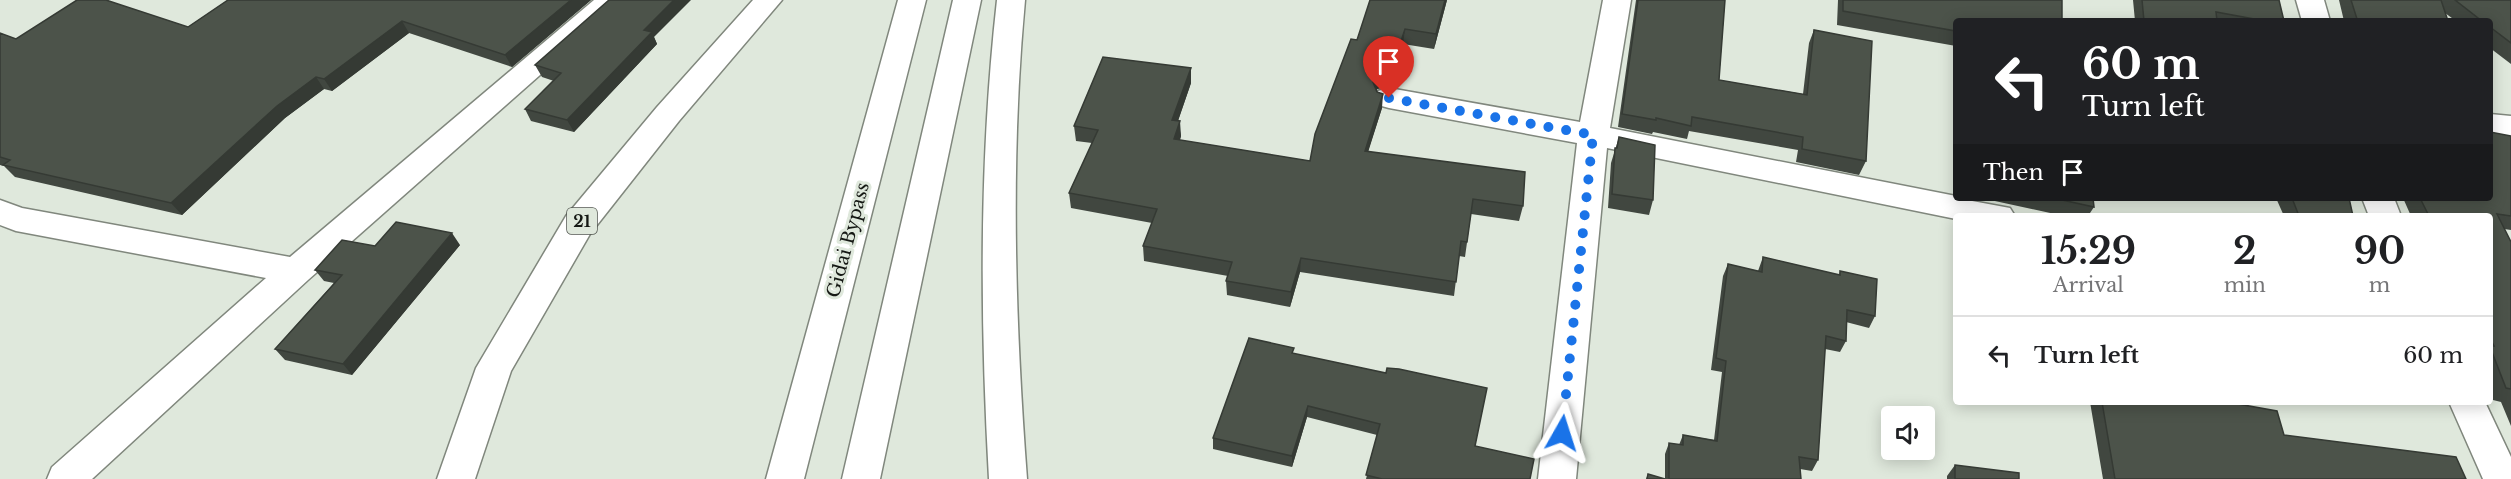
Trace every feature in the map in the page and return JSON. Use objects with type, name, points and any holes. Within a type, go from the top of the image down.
[{"type":"main road","points":[[66,479],[296,271],[611,0]]},
{"type":"main road","name":"21","points":[[456,479],[494,368],[578,225],[668,114],[768,0]]},
{"type":"main road","name":"Gidai Bypass","points":[[785,479],[912,0]]},
{"type":"main road","points":[[861,479],[968,0]]},
{"type":"main road","points":[[1008,479],[996,239],[1002,76],[1011,0]]},
{"type":"main road","points":[[1557,479],[1593,135],[1617,0]]},
{"type":"main road","points":[[2310,0],[2315,18]]},
{"type":"main road","points":[[1389,98],[1593,135],[1984,213]]},
{"type":"main road","points":[[2493,124],[2511,127]]},
{"type":"main road","points":[[0,212],[16,219],[296,271]]},
{"type":"main road","points":[[2468,405],[2502,479]]},
{"type":"building","points":[[77,0],[106,0],[188,27],[228,0],[571,0],[505,55],[402,21],[324,79],[316,77],[277,106],[171,203],[3,165],[10,160],[0,157],[0,33],[16,39]]},
{"type":"building","points":[[609,0],[674,0],[644,30],[652,32],[567,120],[525,109],[561,73],[535,65]]},
{"type":"building","points":[[1370,0],[1445,0],[1436,34],[1405,29],[1391,71],[1379,74],[1373,82],[1377,92],[1383,94],[1365,151],[1525,172],[1523,206],[1473,199],[1467,242],[1461,241],[1456,282],[1301,258],[1291,292],[1226,281],[1232,262],[1143,246],[1157,209],[1069,193],[1098,130],[1074,126],[1103,57],[1191,68],[1172,120],[1180,121],[1174,139],[1310,161],[1315,134],[1351,39],[1357,40]]},
{"type":"building","points":[[1638,0],[1725,0],[1719,80],[1807,95],[1814,30],[1872,41],[1866,161],[1802,149],[1803,137],[1692,117],[1691,126],[1656,118],[1656,120],[1622,114]]},
{"type":"building","points":[[1843,0],[2062,0],[2062,18],[1953,18],[1953,30],[1843,11]]},
{"type":"building","points":[[2142,0],[2279,0],[2283,18],[2249,18],[2216,12],[2217,18],[2144,18]]},
{"type":"building","points":[[2351,0],[2441,0],[2447,18],[2357,18]]},
{"type":"building","points":[[2455,0],[2511,0],[2511,43],[2493,29],[2493,18],[2478,18]]},
{"type":"building","points":[[2493,133],[2511,136],[2511,216],[2497,214],[2511,242],[2511,389],[2506,388],[2493,355],[2493,213],[2428,213],[2422,201],[2493,201]]},
{"type":"building","points":[[1619,137],[1655,145],[1653,200],[1612,194],[1615,148],[1617,148]]},
{"type":"building","points":[[2067,201],[2093,201],[2094,207]]},
{"type":"building","points":[[2293,201],[2350,201],[2352,213],[2298,213]]},
{"type":"building","points":[[396,222],[452,233],[343,364],[275,349],[342,275],[315,270],[342,240],[375,246]]},
{"type":"building","points":[[1763,257],[1840,275],[1840,271],[1877,279],[1875,316],[1847,310],[1846,341],[1826,336],[1818,460],[1799,457],[1801,479],[1669,479],[1669,443],[1683,445],[1683,435],[1717,441],[1726,361],[1716,358],[1728,264],[1762,272]]},
{"type":"building","points":[[1249,338],[1294,348],[1292,353],[1386,373],[1387,368],[1399,369],[1487,388],[1475,446],[1534,459],[1530,479],[1382,479],[1366,475],[1380,424],[1308,406],[1292,456],[1213,438]]},
{"type":"building","points":[[2103,405],[2244,405],[2277,411],[2284,435],[2456,457],[2466,479],[2115,479]]},
{"type":"building","points":[[1955,465],[2019,473],[2019,479],[1955,479]]},
{"type":"building","points":[[1648,474],[1665,479],[1647,479]]},
{"type":"route","points":[[1389,98],[1593,135],[1562,433]]}]
